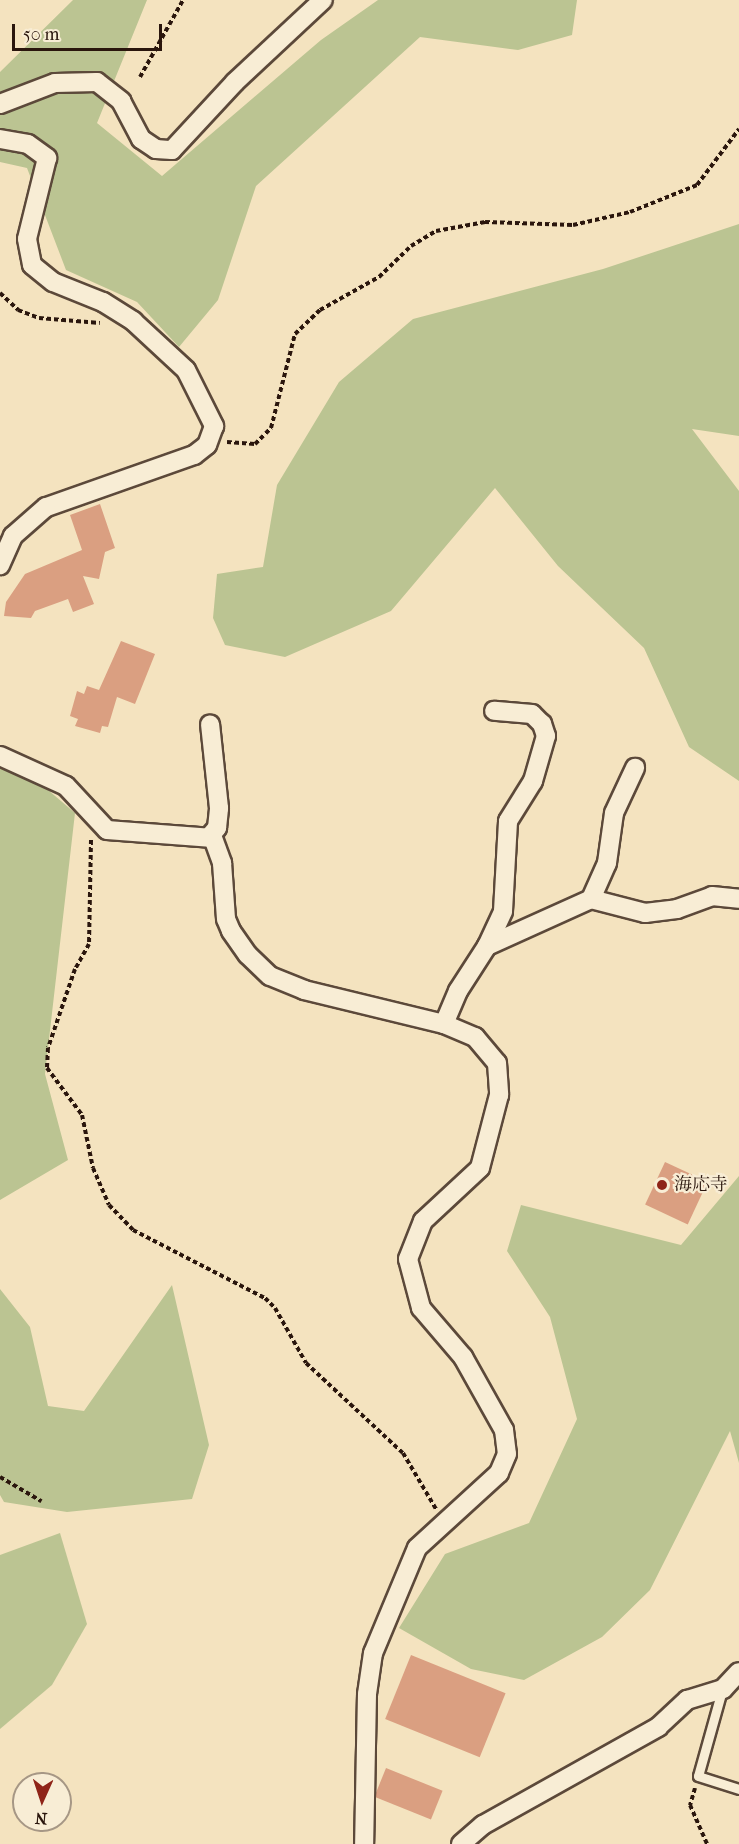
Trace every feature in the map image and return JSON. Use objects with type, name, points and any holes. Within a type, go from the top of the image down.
[{"type":"street","points":[[0,104],[55,83],[97,82],[121,101],[141,139],[156,149],[172,150],[235,82],[323,0]]},
{"type":"street","points":[[0,139],[28,144],[46,158],[27,239],[32,265],[53,282],[120,310],[186,370],[212,415],[212,436],[194,454],[52,504],[13,536],[0,565]]},
{"type":"street","points":[[444,1023],[458,992],[487,945],[503,911],[508,821],[533,781],[546,736],[542,724],[532,714],[494,711]]},
{"type":"street","points":[[210,724],[219,808],[217,828],[210,836]]},
{"type":"street","points":[[0,756],[60,782],[93,816],[113,832],[210,836]]},
{"type":"street","points":[[591,899],[607,863],[614,813],[635,768]]},
{"type":"street","points":[[210,836],[222,863],[226,919],[239,944],[258,966],[284,983],[304,990],[444,1023],[475,1037],[493,1054],[499,1074],[499,1095],[480,1168],[423,1221],[409,1249],[409,1270],[421,1308],[463,1357],[500,1422],[507,1454],[499,1473],[417,1548],[373,1653],[367,1694],[364,1844]]},
{"type":"street","points":[[487,945],[591,899],[645,913],[677,909],[712,896],[739,899]]},
{"type":"street","points":[[461,1844],[483,1825],[658,1727],[687,1701],[723,1689],[739,1672]]},
{"type":"lane","points":[[723,1689],[698,1776],[739,1789]]},
{"type":"path","points":[[140,77],[183,0]]},
{"type":"path","points":[[212,436],[222,442],[255,444],[271,428],[295,334],[320,310],[379,277],[411,246],[436,231],[486,222],[573,225],[630,212],[697,184],[739,129]]},
{"type":"path","points":[[0,293],[18,309],[39,318],[103,323]]},
{"type":"path","points":[[93,816],[89,854],[89,944],[75,969],[48,1048],[47,1068],[82,1115],[93,1168],[109,1205],[134,1230],[265,1298],[275,1308],[311,1370],[403,1454],[444,1521]]},
{"type":"path","points":[[0,1477],[41,1501]]},
{"type":"path","points":[[698,1776],[690,1805],[707,1844]]},
{"type":"green space","points":[[73,0],[147,0],[97,123],[162,176],[321,40],[378,0],[577,0],[572,35],[518,50],[420,37],[256,186],[218,300],[179,347],[137,302],[66,270],[27,168],[0,162],[0,72]]},
{"type":"green space","points":[[739,224],[739,436],[692,429],[739,491],[739,781],[689,747],[644,648],[558,566],[495,488],[391,611],[285,657],[225,645],[213,618],[217,574],[263,567],[277,485],[339,382],[413,319],[603,269]]},
{"type":"green space","points":[[0,749],[75,813],[45,1074],[68,1160],[0,1200]]},
{"type":"green space","points":[[739,1176],[739,1463],[730,1431],[650,1590],[602,1637],[524,1680],[471,1669],[399,1628],[445,1554],[529,1523],[577,1419],[550,1317],[507,1251],[521,1205],[681,1245]]},
{"type":"green space","points":[[172,1285],[209,1445],[192,1499],[67,1512],[4,1502],[0,1495],[0,1289],[30,1327],[48,1406],[84,1411]]},
{"type":"green space","points":[[60,1533],[87,1624],[52,1685],[0,1729],[0,1555]]},
{"type":"building","points":[[100,504],[115,548],[105,552],[99,579],[83,576],[94,604],[73,612],[68,599],[35,611],[31,618],[4,616],[6,602],[25,574],[82,550],[70,515]]},
{"type":"building","points":[[121,641],[155,654],[135,704],[117,697],[108,727],[102,726],[100,733],[75,726],[78,719],[70,716],[77,691],[84,694],[87,686],[99,690]]},
{"type":"building","points":[[665,1162],[708,1182],[688,1224],[645,1205]]},
{"type":"building","points":[[411,1655],[506,1693],[480,1757],[385,1719]]},
{"type":"building","points":[[386,1768],[443,1791],[431,1820],[374,1797]]},
{"type":"place","name":"海応寺","points":[[662,1185]]}]
